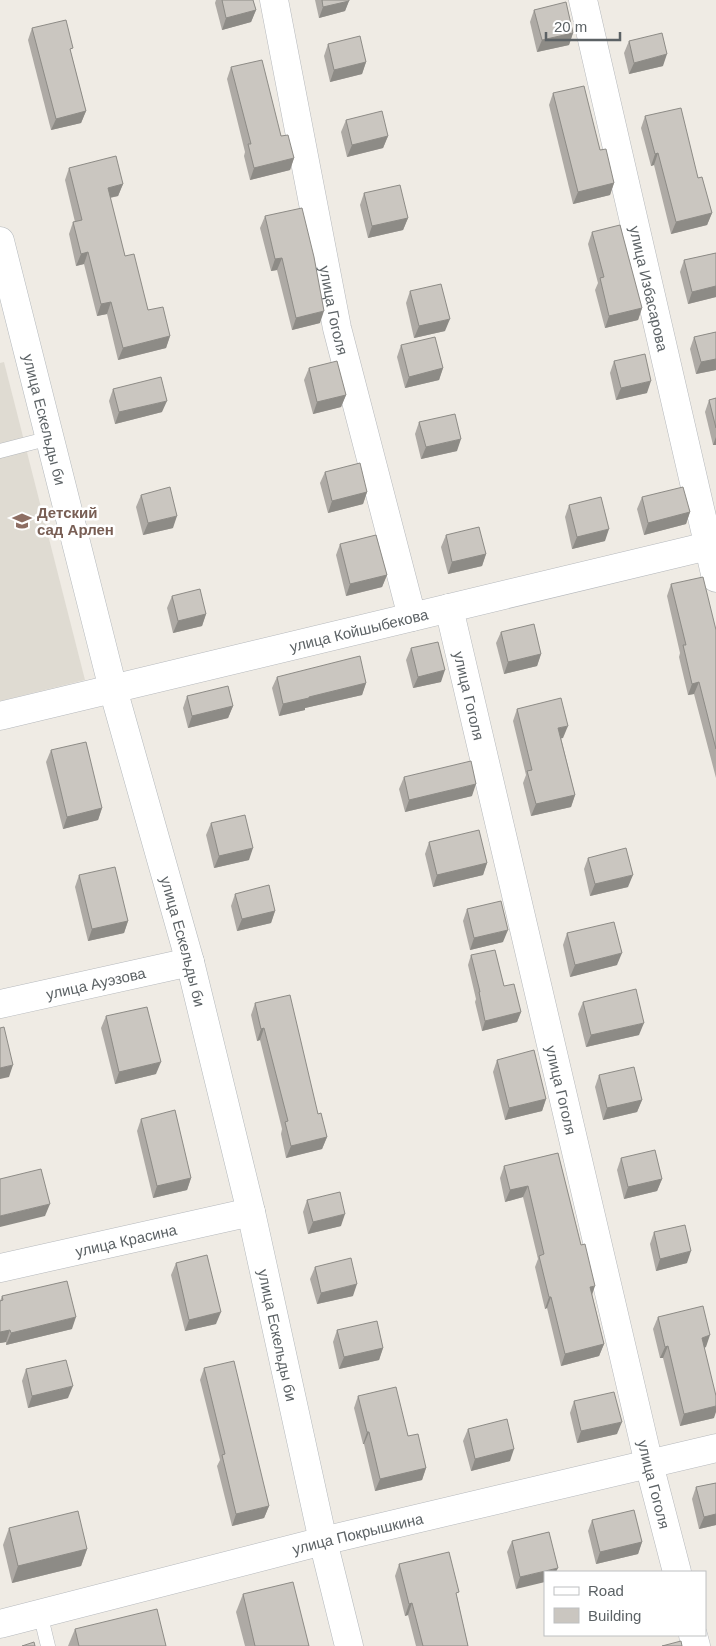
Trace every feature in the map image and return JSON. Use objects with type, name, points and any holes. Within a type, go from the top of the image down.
[{"type":"street","name":"улица Гоголя","points":[[274,0],[337,328],[412,617]]},
{"type":"street","name":"улица Избасарова","points":[[582,0],[712,545],[716,578]]},
{"type":"street","name":"улица Ескельды би","points":[[0,241],[113,689],[190,962],[251,1212],[323,1541],[349,1646]]},
{"type":"street","name":"улица Койшыбекова","points":[[0,716],[712,545]]},
{"type":"street","name":"улица Гоголя","points":[[449,608],[648,1464],[677,1571]]},
{"type":"street","name":"улица Ауэзова","points":[[0,1004],[190,962]]},
{"type":"street","name":"улица Красина","points":[[0,1268],[251,1212]]},
{"type":"street","name":"улица Покрышкина","points":[[0,1624],[323,1541],[716,1448]]},
{"type":"lane","points":[[0,451],[50,438]]},
{"type":"lane","points":[[40,1614],[48,1646]]},
{"type":"shaded area","name":"Детский сад Арлен","points":[[4,362],[85,680],[0,701],[0,363]]},
{"type":"building","points":[[222,0],[253,0],[256,10],[226,18]]},
{"type":"building","points":[[322,0],[349,0],[349,1],[323,7]]},
{"type":"building","points":[[566,2],[573,33],[542,40],[534,10]]},
{"type":"building","points":[[66,20],[73,48],[70,49],[86,111],[56,119],[32,28]]},
{"type":"building","points":[[662,33],[667,54],[634,63],[629,41]]},
{"type":"building","points":[[360,36],[366,62],[334,70],[328,44]]},
{"type":"building","points":[[262,60],[281,136],[288,135],[294,158],[254,168],[248,144],[251,144],[231,67]]},
{"type":"building","points":[[584,86],[600,150],[606,149],[614,183],[578,192],[553,93]]},
{"type":"building","points":[[681,108],[698,178],[702,177],[712,213],[676,222],[658,153],[655,154],[645,116]]},
{"type":"building","points":[[382,111],[388,136],[352,145],[346,120]]},
{"type":"building","points":[[116,156],[123,184],[108,188],[125,256],[134,254],[148,310],[163,307],[170,336],[123,348],[111,302],[101,304],[88,252],[81,254],[73,222],[82,220],[69,168]]},
{"type":"building","points":[[400,185],[408,218],[372,226],[364,193]]},
{"type":"building","points":[[302,208],[314,257],[324,311],[296,318],[282,258],[275,259],[265,216]]},
{"type":"building","points":[[620,225],[642,308],[609,316],[600,278],[604,277],[592,232]]},
{"type":"building","points":[[716,253],[716,286],[692,292],[684,260]]},
{"type":"building","points":[[441,284],[450,319],[419,326],[410,291]]},
{"type":"building","points":[[716,332],[716,359],[701,362],[694,337]]},
{"type":"building","points":[[435,337],[443,368],[409,377],[401,345]]},
{"type":"building","points":[[645,354],[651,381],[621,388],[614,361]]},
{"type":"building","points":[[337,361],[346,395],[317,402],[309,368]]},
{"type":"building","points":[[161,377],[167,401],[119,412],[113,389]]},
{"type":"building","points":[[716,398],[716,428],[709,400]]},
{"type":"building","points":[[455,414],[461,439],[426,447],[419,422]]},
{"type":"building","points":[[360,463],[367,492],[332,501],[325,472]]},
{"type":"building","points":[[170,487],[177,516],[148,523],[141,495]]},
{"type":"building","points":[[683,487],[690,512],[648,523],[642,497]]},
{"type":"building","points":[[601,497],[609,529],[577,537],[569,505]]},
{"type":"building","points":[[479,527],[486,554],[452,562],[446,535]]},
{"type":"building","points":[[376,535],[387,575],[350,584],[340,544]]},
{"type":"building","points":[[703,577],[716,630],[716,749],[699,682],[692,684],[683,645],[686,645],[671,584]]},
{"type":"building","points":[[200,589],[206,614],[178,621],[172,596]]},
{"type":"building","points":[[534,624],[541,654],[508,662],[501,632]]},
{"type":"building","points":[[438,642],[445,670],[418,677],[411,648]]},
{"type":"building","points":[[360,656],[366,683],[283,704],[277,677]]},
{"type":"building","points":[[228,686],[233,706],[192,716],[187,696]]},
{"type":"building","points":[[561,698],[568,726],[558,728],[575,795],[536,804],[527,771],[532,770],[517,709]]},
{"type":"building","points":[[86,742],[102,808],[67,817],[51,750]]},
{"type":"building","points":[[471,761],[476,784],[409,800],[404,777]]},
{"type":"building","points":[[245,815],[253,848],[219,856],[211,823]]},
{"type":"building","points":[[479,830],[487,863],[437,875],[429,842]]},
{"type":"building","points":[[626,848],[633,875],[595,884],[588,858]]},
{"type":"building","points":[[115,867],[128,921],[92,929],[79,875]]},
{"type":"building","points":[[269,885],[275,911],[242,919],[235,894]]},
{"type":"building","points":[[501,901],[508,930],[474,938],[467,909]]},
{"type":"building","points":[[614,922],[622,953],[575,965],[567,933]]},
{"type":"building","points":[[495,950],[504,986],[514,984],[521,1012],[485,1021],[471,955]]},
{"type":"building","points":[[636,989],[644,1023],[591,1035],[583,1002]]},
{"type":"building","points":[[290,995],[318,1114],[321,1113],[327,1137],[291,1146],[285,1122],[288,1121],[264,1028],[261,1029],[255,1003]]},
{"type":"building","points":[[147,1007],[161,1062],[119,1072],[106,1016]]},
{"type":"building","points":[[4,1027],[13,1065],[0,1068],[0,1028]]},
{"type":"building","points":[[534,1050],[546,1099],[509,1108],[497,1060]]},
{"type":"building","points":[[634,1067],[642,1100],[607,1108],[599,1075]]},
{"type":"building","points":[[175,1110],[191,1178],[157,1186],[141,1119]]},
{"type":"building","points":[[655,1150],[662,1179],[628,1187],[621,1158]]},
{"type":"building","points":[[558,1153],[581,1245],[585,1244],[595,1286],[590,1287],[604,1344],[565,1354],[539,1256],[544,1254],[528,1186],[510,1190],[504,1166]]},
{"type":"building","points":[[41,1169],[50,1204],[0,1216],[0,1179]]},
{"type":"building","points":[[340,1192],[345,1214],[313,1222],[307,1200]]},
{"type":"building","points":[[685,1225],[691,1251],[660,1259],[654,1232]]},
{"type":"building","points":[[207,1255],[221,1312],[189,1320],[176,1263]]},
{"type":"building","points":[[351,1258],[357,1284],[321,1293],[315,1267]]},
{"type":"building","points":[[67,1281],[76,1317],[11,1333],[10,1330],[0,1332],[0,1301],[3,1300],[2,1296]]},
{"type":"building","points":[[703,1306],[710,1335],[702,1338],[716,1396],[716,1406],[684,1414],[668,1346],[665,1347],[658,1317]]},
{"type":"building","points":[[377,1321],[383,1348],[344,1357],[337,1330]]},
{"type":"building","points":[[66,1360],[73,1386],[32,1396],[26,1369]]},
{"type":"building","points":[[234,1361],[269,1506],[236,1514],[222,1455],[225,1454],[204,1368]]},
{"type":"building","points":[[396,1387],[408,1436],[418,1434],[426,1468],[380,1479],[358,1396]]},
{"type":"building","points":[[614,1392],[622,1422],[581,1431],[574,1401]]},
{"type":"building","points":[[507,1419],[514,1449],[475,1459],[468,1429]]},
{"type":"building","points":[[716,1483],[716,1514],[704,1517],[696,1487]]},
{"type":"building","points":[[634,1510],[642,1542],[600,1552],[592,1520]]},
{"type":"building","points":[[78,1511],[87,1549],[18,1566],[9,1528]]},
{"type":"building","points":[[549,1532],[558,1568],[520,1577],[512,1541]]},
{"type":"building","points":[[449,1552],[459,1592],[456,1593],[468,1646],[423,1646],[412,1603],[409,1604],[399,1564]]},
{"type":"building","points":[[293,1582],[309,1646],[255,1646],[243,1594]]},
{"type":"building","points":[[157,1609],[166,1646],[79,1646],[75,1629]]},
{"type":"building","points":[[681,1641],[682,1646],[662,1646]]},
{"type":"building","points":[[34,1642],[35,1646],[22,1646]]},
{"type":"place","name":"Детский сад Арлен","points":[[22,521]]}]
